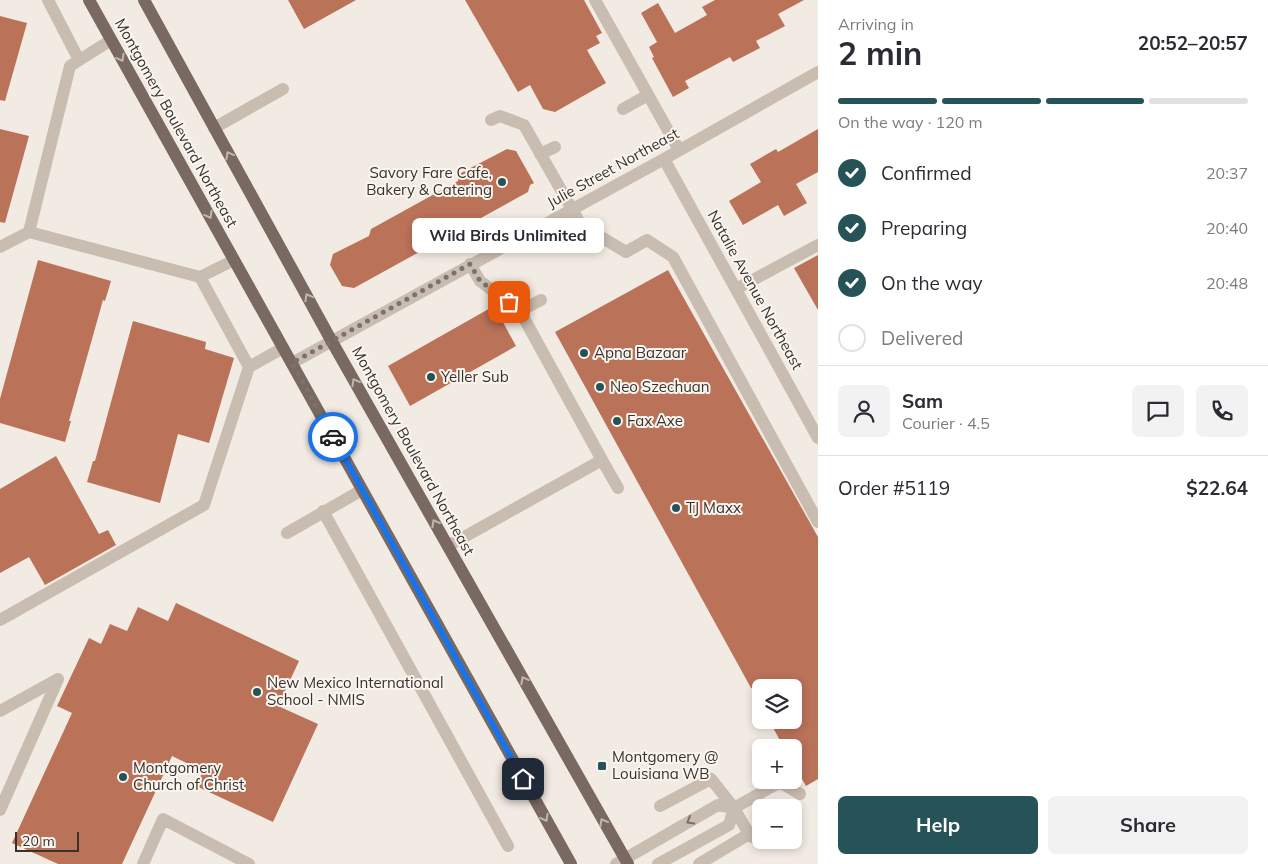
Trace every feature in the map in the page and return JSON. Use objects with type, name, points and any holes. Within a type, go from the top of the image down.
[{"type":"main road","name":"Montgomery Boulevard Northeast","points":[[89,0],[570,864]]},
{"type":"main road","name":"Montgomery Boulevard Northeast","points":[[144,0],[623,862]]},
{"type":"street","points":[[48,0],[80,60]]},
{"type":"street","points":[[594,0],[679,150]]},
{"type":"street","points":[[29,232],[70,66],[111,40]]},
{"type":"street","name":"Julie Street Northeast","points":[[292,363],[664,159],[818,72]]},
{"type":"street","points":[[214,128],[283,89]]},
{"type":"street","points":[[623,109],[648,95]]},
{"type":"street","points":[[491,120],[500,116],[524,125],[581,225],[626,252],[646,240],[673,257],[818,522]]},
{"type":"street","points":[[540,154],[555,147]]},
{"type":"street","name":"Natalie Avenue Northeast","points":[[664,159],[818,438]]},
{"type":"street","points":[[0,247],[29,232],[200,277],[234,260]]},
{"type":"street","points":[[736,289],[818,245]]},
{"type":"street","points":[[470,264],[480,281],[520,312],[618,488]]},
{"type":"street","points":[[200,277],[249,367]]},
{"type":"street","points":[[520,312],[541,300]]},
{"type":"street","points":[[0,620],[204,505],[249,367],[283,348]]},
{"type":"street","points":[[448,546],[602,460]]},
{"type":"street","points":[[287,533],[362,490]]},
{"type":"street","points":[[323,511],[508,846]]},
{"type":"street","points":[[0,711],[58,680],[0,810]]},
{"type":"street","points":[[660,806],[711,779],[734,808],[754,838],[700,864]]},
{"type":"street","points":[[623,862],[718,805],[734,808],[766,789]]},
{"type":"street","points":[[792,789],[800,794]]},
{"type":"street","points":[[658,864],[729,825],[734,808]]},
{"type":"street","points":[[143,864],[163,819],[249,864]]},
{"type":"building","points":[[288,0],[356,0],[304,29]]},
{"type":"building","points":[[465,0],[584,0],[602,33],[596,36],[600,43],[587,50],[606,83],[555,112],[543,109],[530,85],[518,92]]},
{"type":"building","points":[[715,0],[804,0],[778,14],[785,26],[756,41],[760,48],[733,62],[730,57],[685,81],[689,88],[673,97],[652,58],[654,57],[649,47],[657,42],[641,13],[658,3],[675,33],[707,15],[702,7]]},
{"type":"building","points":[[0,16],[27,23],[5,101],[0,100]]},
{"type":"building","points":[[0,129],[29,136],[5,223],[0,222]]},
{"type":"building","points":[[818,129],[818,172],[796,184],[807,203],[784,216],[778,205],[743,225],[729,201],[761,182],[750,164],[776,149],[778,152]]},
{"type":"building","points":[[507,149],[516,151],[534,183],[530,185],[528,192],[354,288],[342,286],[330,265],[333,254],[369,236],[371,229],[458,181],[459,174]]},
{"type":"building","points":[[818,255],[818,310],[794,268]]},
{"type":"building","points":[[38,260],[111,281],[105,301],[103,300],[69,421],[71,421],[65,442],[0,423],[0,399]]},
{"type":"building","points":[[668,270],[818,537],[818,779],[806,786],[802,779],[802,739],[779,739],[774,729],[802,729],[802,679],[752,679],[751,688],[555,332]]},
{"type":"building","points":[[494,306],[516,346],[410,406],[388,366]]},
{"type":"building","points":[[133,321],[206,342],[205,349],[234,358],[209,443],[178,434],[160,503],[87,482],[93,461],[95,461]]},
{"type":"building","points":[[56,456],[99,534],[108,530],[116,545],[45,585],[29,557],[0,573],[0,489]]},
{"type":"building","points":[[176,603],[299,661],[278,706],[318,724],[273,822],[196,786],[203,771],[172,756],[122,864],[58,864],[12,843],[72,713],[57,706],[89,638],[101,644],[110,624],[127,631],[138,607],[168,621]]},
{"type":"way so far","points":[[333,437],[292,363],[470,264],[480,281],[509,302]]},
{"type":"place","name":"Savory Fare Cafe, Bakery & Catering","points":[[502,182]]},
{"type":"place","name":"Wild Birds Unlimited","points":[[509,302]]},
{"type":"place","name":"Apna Bazaar","points":[[584,353]]},
{"type":"place","name":"Yeller Sub","points":[[431,377]]},
{"type":"place","name":"Neo Szechuan","points":[[600,387]]},
{"type":"place","name":"Fax Axe","points":[[617,421]]},
{"type":"place","name":"TJ Maxx","points":[[676,508]]},
{"type":"place","name":"New Mexico International School - NMIS","points":[[257,692]]},
{"type":"place","name":"Montgomery @ Louisiana WB","points":[[602,766]]},
{"type":"place","name":"Montgomery Church of Christ","points":[[123,777]]},
{"type":"route","points":[[333,437],[523,779]]}]
